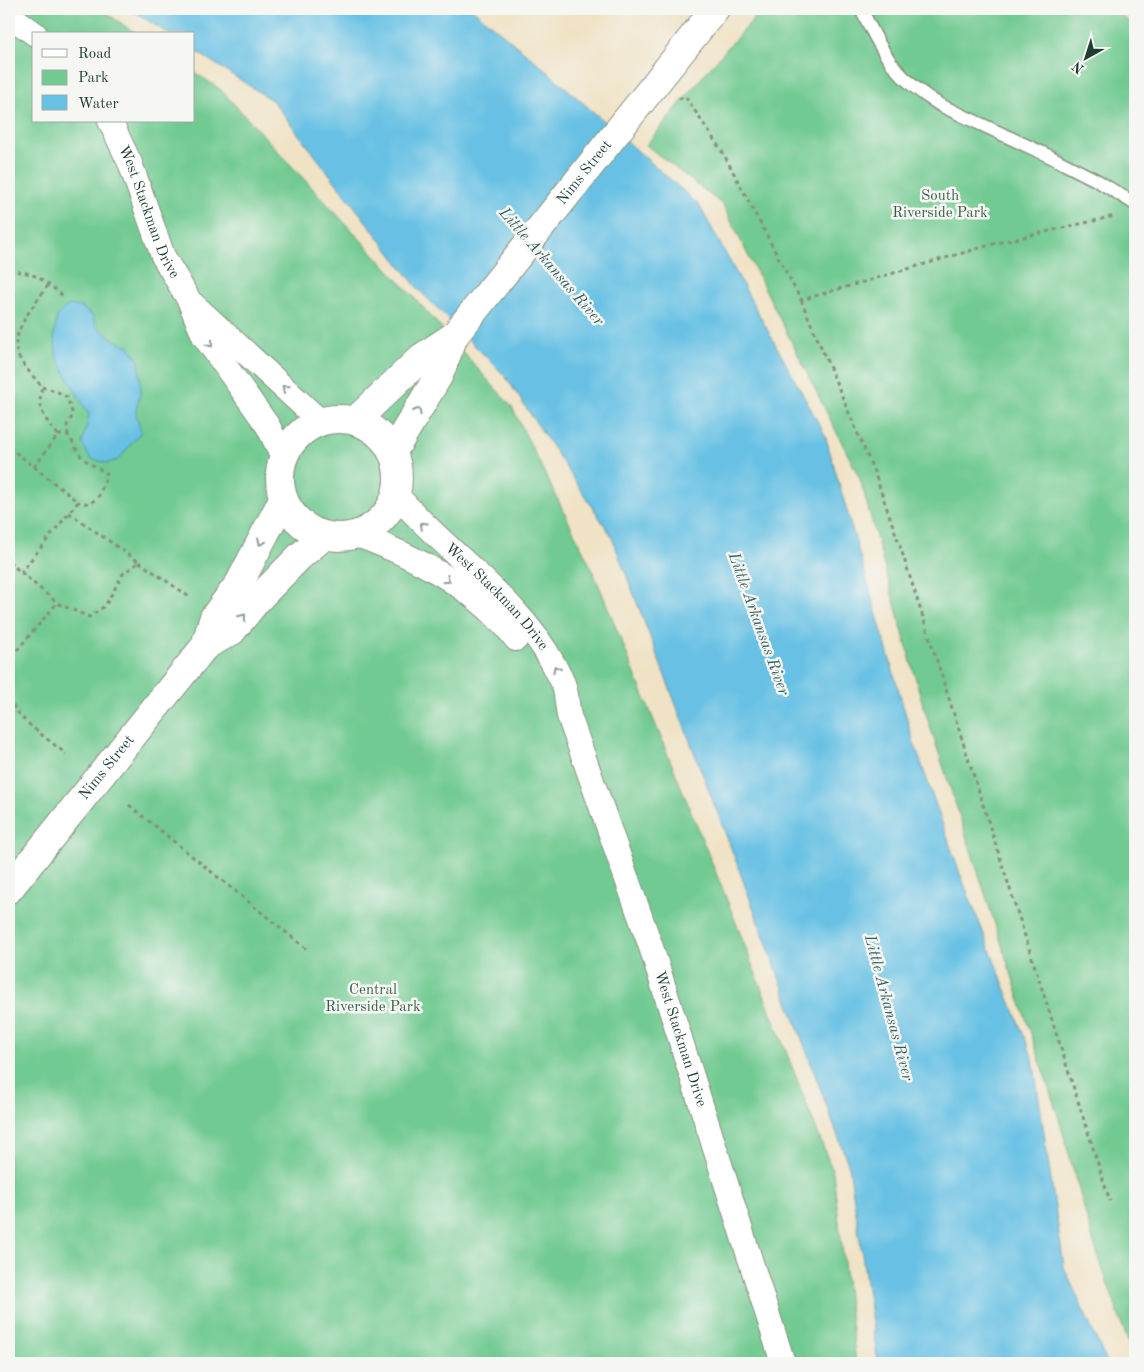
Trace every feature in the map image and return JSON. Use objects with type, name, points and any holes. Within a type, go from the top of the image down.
[{"type":"street","name":"Nims Street","points":[[392,452],[438,375],[454,336],[715,9]]},
{"type":"street","points":[[9,14],[32,32]]},
{"type":"street","name":"West Stackman Drive","points":[[110,122],[130,163],[162,256],[189,300],[204,336],[268,426],[283,457]]},
{"type":"street","name":"West Stackman Drive","points":[[189,300],[321,422]]},
{"type":"street","name":"Nims Street","points":[[355,421],[421,358],[454,336]]},
{"type":"street","points":[[338,419],[355,421],[377,434],[392,452],[397,466],[396,494],[388,512],[374,526],[357,535],[341,538],[324,536],[307,528],[293,515],[283,499],[280,471],[283,457],[292,442],[305,429],[321,422],[338,419]]},
{"type":"street","name":"West Stackman Drive","points":[[396,494],[416,518],[488,585],[525,624],[547,652],[564,684],[569,716],[651,947],[783,1363]]},
{"type":"street","name":"Nims Street","points":[[9,889],[205,646],[214,617],[240,582],[283,499]]},
{"type":"street","name":"West Stackman Drive","points":[[357,535],[399,552],[433,570],[478,601],[510,631],[534,663],[551,695],[569,716]]},
{"type":"street","name":"Nims Street","points":[[205,646],[232,631],[258,599],[299,557],[324,536]]},
{"type":"lane","points":[[861,9],[878,44],[896,71],[917,91],[940,105],[1098,181],[1135,204]]},
{"type":"path","points":[[1125,9],[1135,17]]},
{"type":"path","points":[[674,101],[685,96],[723,153],[801,300],[875,474],[902,552],[1110,1201]]},
{"type":"path","points":[[801,300],[996,243],[1117,216]]},
{"type":"path","points":[[9,273],[27,274],[49,284],[63,296]]},
{"type":"path","points":[[9,447],[78,502],[90,504],[99,496],[107,474],[82,458],[68,435],[67,425],[73,415],[68,397],[42,387],[22,362],[15,341],[31,310],[49,284]]},
{"type":"path","points":[[42,387],[39,400],[41,413],[58,435]]},
{"type":"path","points":[[58,435],[68,435]]},
{"type":"path","points":[[34,467],[58,435]]},
{"type":"path","points":[[21,572],[78,502]]},
{"type":"path","points":[[69,513],[192,598]]},
{"type":"path","points":[[9,562],[57,603],[89,616],[104,606],[123,574],[139,562]]},
{"type":"path","points":[[9,653],[18,649],[57,603]]},
{"type":"path","points":[[9,698],[14,710],[22,718],[66,754]]},
{"type":"path","points":[[129,805],[309,952]]},
{"type":"green space","name":"Central Riverside Park","points":[[9,9],[100,9],[134,32],[32,32],[32,122],[195,122],[195,73],[220,89],[411,294],[512,407],[593,571],[729,905],[833,1172],[856,1363],[22,1363],[9,1358]]},
{"type":"green space","name":"South Riverside Park","points":[[762,9],[1113,9],[1135,26],[1135,1362],[1094,1244],[1059,1119],[923,705],[860,479],[723,205],[646,145]]},
{"type":"water","name":"Little Arkansas River","points":[[130,9],[472,9],[540,65],[699,205],[825,435],[913,740],[959,871],[1033,1059],[1064,1267],[1107,1363],[878,1363],[849,1166],[734,856],[611,535],[505,376],[419,290],[273,101],[195,51],[195,32],[166,32]]},
{"type":"water","points":[[68,305],[81,307],[93,316],[97,327],[116,341],[129,346],[139,361],[141,390],[136,412],[141,432],[118,460],[108,463],[91,459],[82,444],[89,415],[57,358],[54,337],[57,316]]}]
